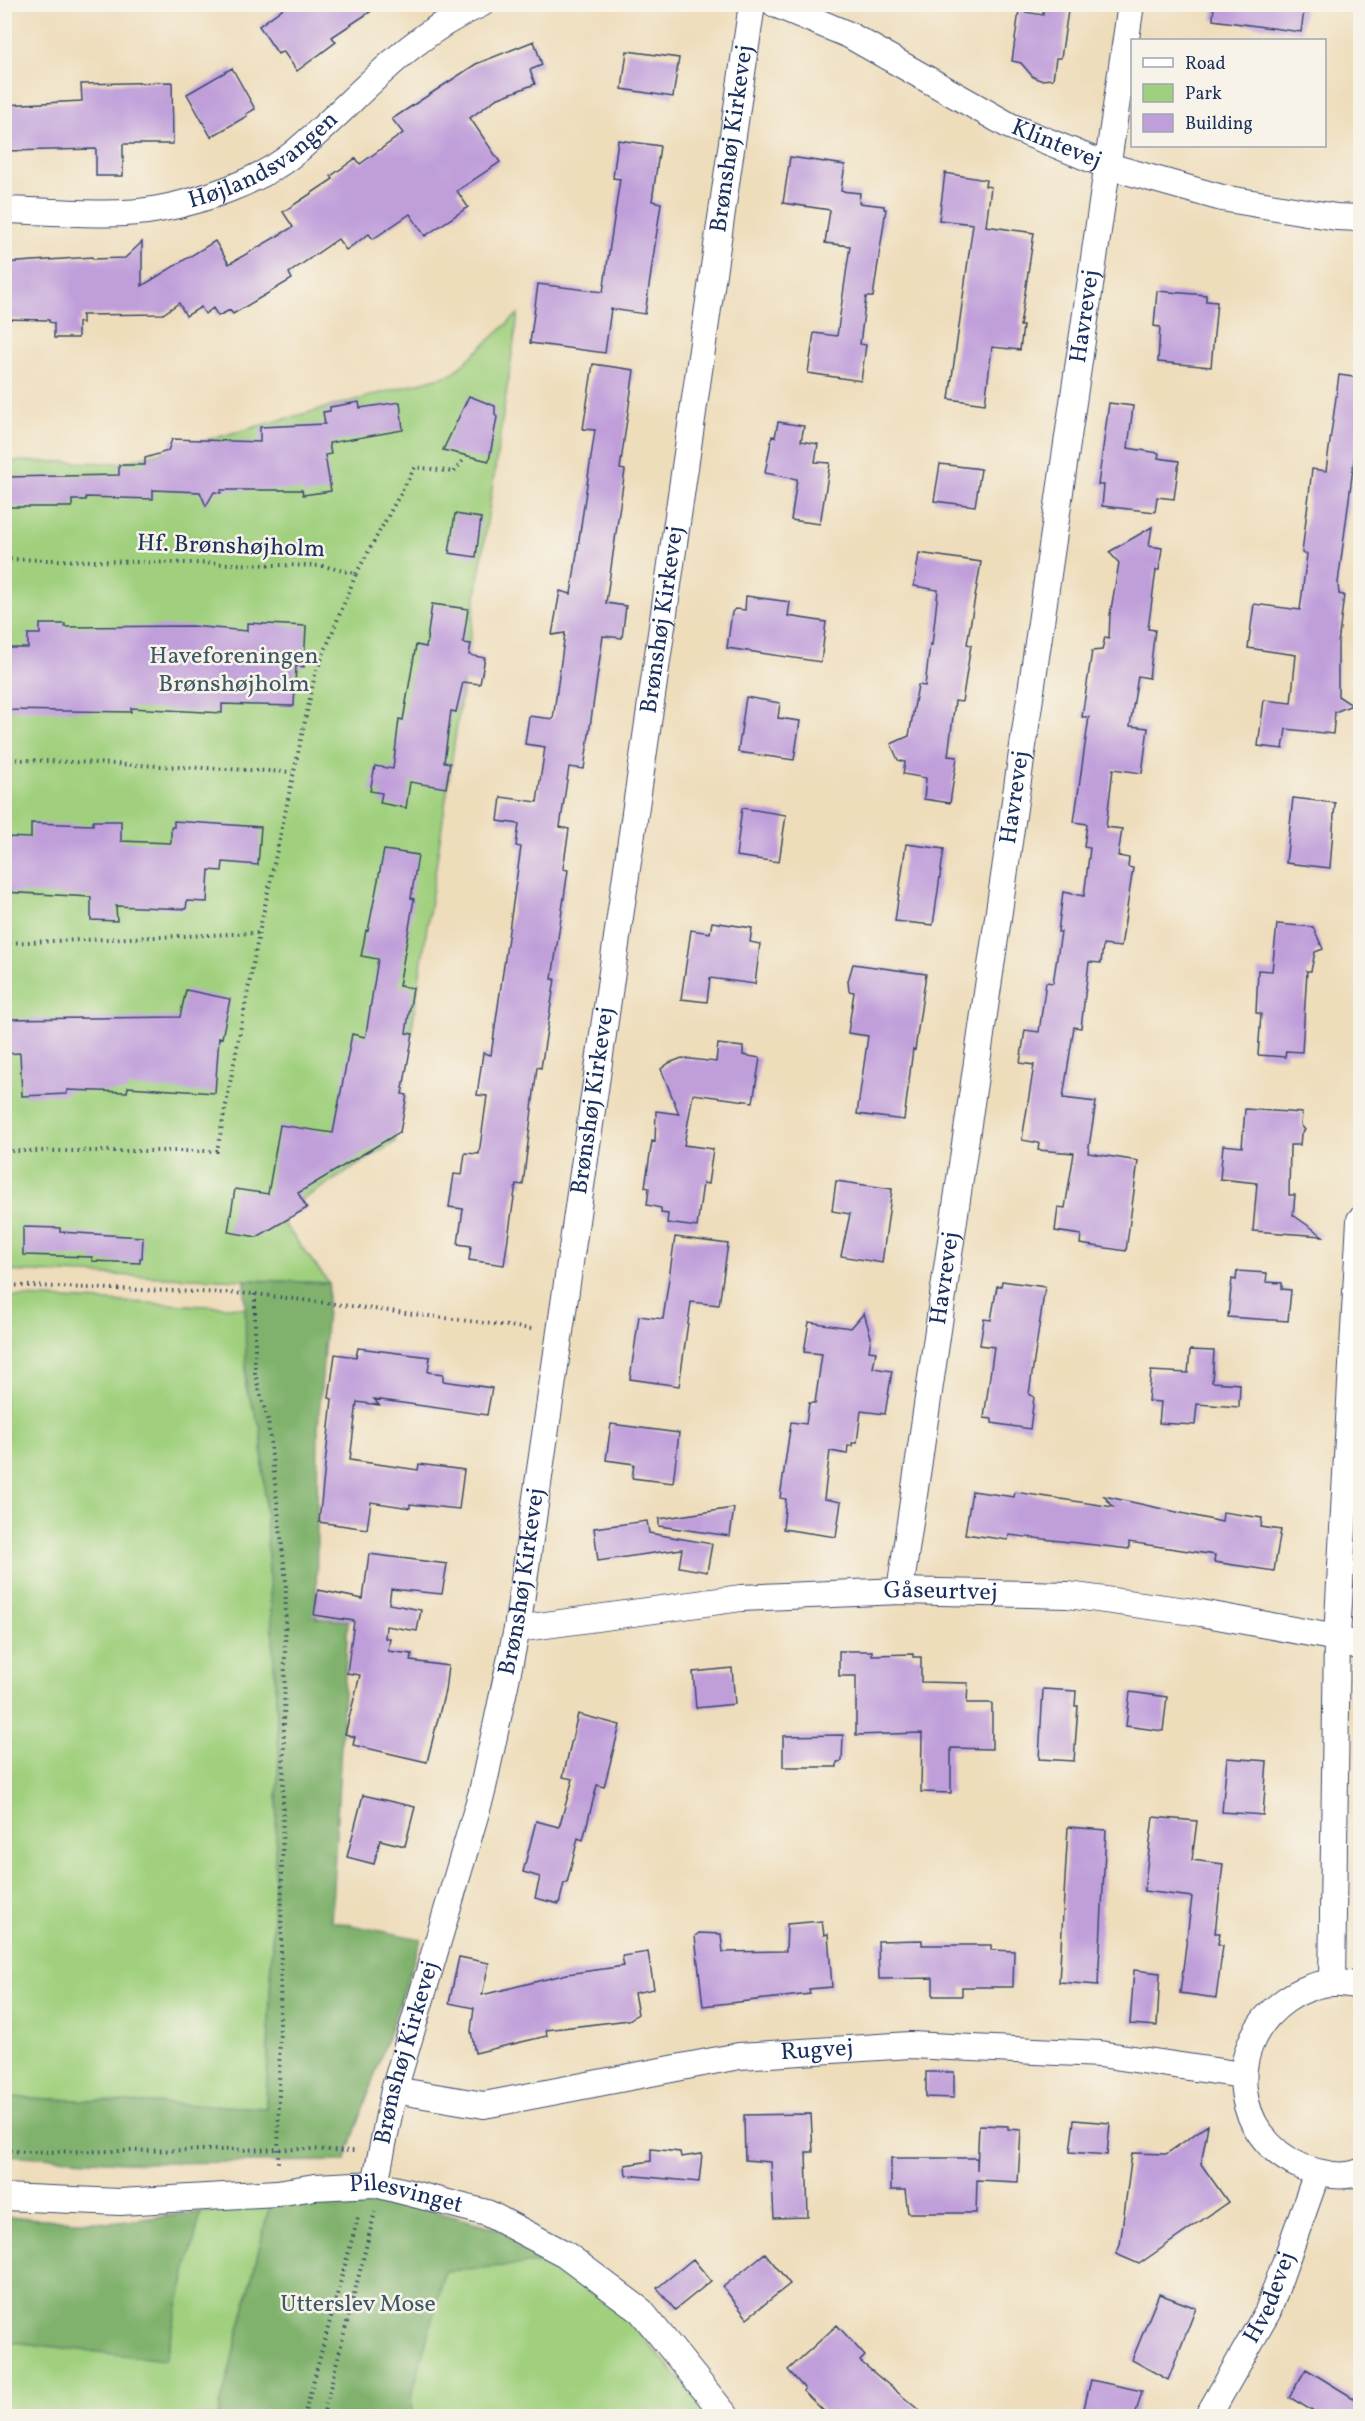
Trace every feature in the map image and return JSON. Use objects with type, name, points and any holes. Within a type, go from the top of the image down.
[{"type":"street","name":"Højlandsvangen","points":[[4,210],[120,212],[159,210],[248,180],[292,155],[406,48],[446,21],[481,4]]},
{"type":"street","name":"Brønshøj Kirkevej","points":[[375,2184],[394,2090],[483,1792],[517,1629],[752,4]]},
{"type":"street","name":"Klintevej","points":[[775,4],[849,35],[1010,126],[1108,166],[1222,198],[1336,217],[1360,218]]},
{"type":"street","name":"Havrevej","points":[[900,1591],[1131,4]]},
{"type":"street","points":[[1332,1983],[1336,1638],[1360,1220]]},
{"type":"street","name":"Gåseurtvej","points":[[517,1629],[741,1598],[900,1591],[1068,1595],[1201,1612],[1336,1638],[1360,1647]]},
{"type":"street","points":[[1360,1986],[1332,1983],[1298,1992],[1270,2012],[1250,2041],[1242,2075],[1246,2108],[1262,2137],[1286,2160],[1317,2173],[1354,2175],[1360,2172]]},
{"type":"street","name":"Rugvej","points":[[394,2090],[484,2105],[739,2056],[910,2045],[1100,2054],[1242,2075]]},
{"type":"street","name":"Hvedevej","points":[[1208,2416],[1268,2312],[1317,2173]]},
{"type":"street","name":"Pilesvinget","points":[[4,2198],[120,2202],[278,2193],[315,2187],[375,2184],[487,2212],[565,2254],[641,2311],[726,2416]]},
{"type":"path","points":[[356,574],[415,467],[454,472],[464,459]]},
{"type":"path","name":"Hf. Brønshøjholm","points":[[4,559],[323,566],[356,574],[315,675],[292,772],[217,1151],[4,1151]]},
{"type":"path","points":[[4,759],[292,772]]},
{"type":"path","points":[[4,943],[259,933]]},
{"type":"path","points":[[4,1285],[255,1294],[560,1333]]},
{"type":"path","points":[[255,1294],[255,1374],[268,1420],[286,1582],[278,2193]]},
{"type":"path","points":[[4,2150],[306,2149],[381,2152]]},
{"type":"path","points":[[304,2416],[356,2220],[375,2184]]},
{"type":"path","points":[[323,2416],[376,2218],[375,2184]]},
{"type":"green space","name":"Haveforeningen Brønshøjholm","points":[[518,314],[395,1142],[277,1215],[329,1283],[5,1271],[5,461],[121,463],[452,374]]},
{"type":"green space","points":[[245,1280],[329,1283],[318,1427],[316,1618],[348,1621],[331,1921],[421,1939],[345,2161],[142,2163],[5,2155],[4,2097],[266,2108],[279,1751],[261,1429],[246,1388]]},
{"type":"green space","points":[[4,1296],[246,1308],[246,1388],[261,1429],[279,1751],[266,2108],[5,2097]]},
{"type":"green space","name":"Utterslev Mose","points":[[367,2193],[502,2230],[550,2262],[628,2320],[712,2416],[5,2416],[4,2217],[111,2223]]},
{"type":"green space","points":[[367,2193],[502,2230],[550,2262],[445,2271],[411,2398],[414,2416],[218,2416],[270,2204]]},
{"type":"green space","points":[[201,2212],[165,2360],[5,2341],[5,2217],[111,2223]]},
{"type":"building","points":[[289,4],[382,4],[332,37],[336,42],[297,71],[283,51],[278,54],[259,26]]},
{"type":"building","points":[[1044,4],[1069,4],[1061,58],[1056,58],[1053,79],[1040,80],[1033,77],[1021,63],[1012,61],[1019,11],[1043,15]]},
{"type":"building","points":[[1214,4],[1305,4],[1301,32],[1213,20]]},
{"type":"building","points":[[534,41],[542,65],[530,70],[535,84],[496,99],[470,118],[500,162],[457,191],[468,207],[425,236],[410,214],[373,239],[369,234],[346,250],[338,239],[289,273],[292,279],[233,314],[230,310],[218,316],[213,308],[205,314],[201,307],[186,316],[179,303],[163,314],[82,315],[82,323],[78,322],[78,338],[54,338],[54,323],[49,320],[4,319],[4,263],[92,257],[93,259],[125,258],[142,242],[142,286],[215,241],[229,264],[293,227],[283,212],[333,179],[331,176],[356,158],[360,164],[403,133],[392,119],[476,64]]},
{"type":"building","points":[[627,51],[679,58],[673,97],[622,89]]},
{"type":"building","points":[[232,68],[255,109],[211,137],[187,94]]},
{"type":"building","points":[[172,82],[173,144],[123,144],[123,176],[96,176],[96,149],[4,151],[4,105],[82,101],[81,84]]},
{"type":"building","points":[[618,140],[660,146],[652,201],[661,203],[645,314],[611,309],[605,353],[530,343],[538,284],[603,292],[620,179],[613,178]]},
{"type":"building","points":[[790,157],[845,165],[841,191],[860,193],[859,203],[884,206],[886,209],[873,297],[866,297],[860,344],[866,345],[861,381],[808,373],[814,333],[837,336],[850,246],[825,243],[830,210],[783,203]]},
{"type":"building","points":[[945,173],[986,180],[985,186],[991,187],[986,226],[1034,233],[1020,326],[1023,326],[1020,350],[992,347],[985,404],[949,399],[973,224],[939,220]]},
{"type":"building","points":[[1157,291],[1206,295],[1206,301],[1217,302],[1211,367],[1158,362],[1160,327],[1154,326]]},
{"type":"building","points":[[593,364],[634,370],[620,469],[625,470],[606,603],[626,606],[622,638],[603,636],[584,769],[569,767],[560,827],[569,829],[563,869],[568,870],[552,979],[555,979],[541,1068],[537,1067],[523,1185],[516,1184],[504,1265],[469,1260],[471,1246],[458,1244],[463,1209],[449,1207],[454,1174],[462,1175],[465,1153],[479,1154],[487,1096],[477,1095],[483,1053],[491,1055],[521,847],[516,846],[519,824],[498,821],[501,797],[537,802],[545,747],[525,744],[529,716],[553,719],[565,633],[552,635],[560,591],[571,594],[595,430],[583,429]]},
{"type":"building","points":[[1339,375],[1360,378],[1360,430],[1358,430],[1338,583],[1339,594],[1344,595],[1338,644],[1338,696],[1352,705],[1335,712],[1333,734],[1286,729],[1283,749],[1258,746],[1264,700],[1291,703],[1296,655],[1248,648],[1254,604],[1300,610],[1307,554],[1302,553],[1312,469],[1326,471]]},
{"type":"building","points":[[469,396],[495,406],[497,417],[489,461],[443,450]]},
{"type":"building","points":[[359,402],[360,408],[400,402],[403,430],[329,443],[331,454],[325,455],[331,491],[303,495],[302,490],[221,490],[221,493],[214,492],[206,506],[200,492],[153,490],[153,499],[86,497],[86,500],[72,500],[72,507],[4,507],[4,477],[119,475],[119,465],[145,465],[145,458],[168,451],[172,439],[260,442],[260,427],[325,424],[323,412],[330,411],[330,407]]},
{"type":"building","points":[[1109,403],[1133,406],[1128,448],[1159,453],[1158,458],[1179,461],[1174,499],[1157,497],[1155,512],[1102,506],[1104,485],[1098,485]]},
{"type":"building","points":[[778,422],[804,426],[801,441],[818,444],[815,462],[830,463],[820,524],[791,520],[797,479],[765,473],[772,436],[775,437]]},
{"type":"building","points":[[940,464],[981,469],[975,506],[934,501]]},
{"type":"building","points":[[455,514],[481,518],[476,557],[449,553]]},
{"type":"building","points":[[1152,527],[1149,546],[1162,548],[1159,570],[1156,570],[1148,629],[1155,630],[1149,678],[1138,676],[1130,726],[1148,728],[1142,773],[1113,769],[1106,827],[1122,829],[1118,856],[1129,858],[1128,867],[1133,868],[1121,947],[1103,945],[1101,963],[1089,962],[1081,1028],[1074,1027],[1063,1098],[1096,1102],[1088,1153],[1138,1161],[1126,1251],[1080,1244],[1081,1235],[1055,1231],[1058,1207],[1065,1208],[1074,1153],[1038,1150],[1039,1143],[1022,1140],[1034,1065],[1020,1063],[1025,1030],[1039,1032],[1046,982],[1053,983],[1061,932],[1058,932],[1063,892],[1084,896],[1090,848],[1084,847],[1087,824],[1074,822],[1089,717],[1082,717],[1092,651],[1102,650],[1105,637],[1109,638],[1110,615],[1119,563],[1109,552]]},
{"type":"building","points":[[919,553],[981,562],[967,644],[971,645],[962,702],[955,701],[948,756],[957,757],[950,803],[924,799],[926,778],[903,774],[905,762],[898,760],[891,744],[909,736],[918,685],[925,686],[930,644],[932,645],[938,590],[914,586]]},
{"type":"building","points":[[746,596],[790,602],[788,616],[826,622],[821,662],[727,648],[732,612],[735,609],[745,610]]},
{"type":"building","points":[[432,604],[468,609],[463,643],[471,644],[469,655],[485,658],[480,684],[463,682],[456,712],[451,711],[444,762],[450,763],[446,788],[410,782],[406,808],[380,803],[382,793],[370,791],[375,766],[393,769],[399,719],[403,720],[416,645],[426,647]]},
{"type":"building","points":[[247,623],[306,626],[304,667],[296,666],[294,706],[222,704],[222,713],[131,708],[131,712],[4,710],[4,648],[28,648],[28,634],[40,634],[40,624],[65,624],[65,627],[191,626],[247,631]]},
{"type":"building","points":[[746,697],[780,703],[778,718],[800,721],[794,760],[738,752]]},
{"type":"building","points":[[1293,798],[1335,803],[1330,868],[1286,863]]},
{"type":"building","points":[[742,808],[786,815],[779,862],[736,856]]},
{"type":"building","points":[[93,821],[121,821],[121,841],[171,843],[171,827],[174,827],[174,821],[261,827],[258,865],[223,862],[222,871],[209,870],[207,902],[187,901],[186,909],[116,906],[117,921],[91,920],[91,897],[4,892],[4,837],[31,838],[31,823],[93,825]]},
{"type":"building","points":[[906,844],[944,849],[933,925],[895,921]]},
{"type":"building","points":[[384,850],[418,855],[411,898],[414,899],[399,986],[413,988],[406,1033],[413,1034],[402,1094],[407,1095],[400,1132],[298,1193],[307,1208],[257,1237],[228,1232],[235,1189],[268,1194],[280,1125],[333,1133],[352,1034],[365,1037],[366,1034],[378,959],[361,956]]},
{"type":"building","points":[[712,922],[752,928],[750,942],[760,944],[755,984],[710,978],[707,1002],[681,999],[691,930],[710,933]]},
{"type":"building","points":[[1277,924],[1313,927],[1323,949],[1315,952],[1311,971],[1307,971],[1302,1052],[1286,1051],[1285,1057],[1258,1055],[1261,1014],[1256,1013],[1258,970],[1272,971]]},
{"type":"building","points":[[853,964],[926,974],[904,1120],[857,1114],[868,1036],[848,1033],[854,992],[849,991],[848,981]]},
{"type":"building","points":[[186,990],[230,999],[222,1038],[219,1037],[215,1093],[128,1087],[127,1092],[67,1090],[67,1094],[22,1096],[20,1053],[4,1054],[4,1019],[180,1017]]},
{"type":"building","points":[[718,1044],[743,1047],[743,1055],[760,1058],[753,1102],[693,1094],[684,1145],[713,1149],[708,1184],[703,1183],[697,1227],[667,1223],[668,1214],[661,1213],[661,1208],[647,1205],[649,1188],[645,1187],[652,1141],[655,1142],[656,1111],[679,1114],[661,1069],[682,1058],[716,1062]]},
{"type":"building","points":[[1245,1109],[1302,1113],[1301,1125],[1305,1130],[1301,1134],[1300,1145],[1290,1145],[1289,1195],[1295,1195],[1293,1215],[1323,1236],[1253,1231],[1257,1183],[1220,1179],[1223,1145],[1242,1147]]},
{"type":"building","points":[[836,1181],[892,1189],[882,1263],[841,1256],[850,1214],[832,1211]]},
{"type":"building","points":[[23,1227],[60,1228],[60,1232],[143,1237],[142,1258],[140,1258],[140,1263],[92,1261],[92,1257],[23,1255]]},
{"type":"building","points":[[675,1237],[728,1244],[719,1305],[691,1302],[679,1386],[630,1379],[639,1316],[663,1319]]},
{"type":"building","points":[[1237,1271],[1267,1273],[1266,1282],[1282,1283],[1282,1289],[1291,1290],[1288,1321],[1228,1317],[1232,1279],[1236,1280]]},
{"type":"building","points":[[1002,1281],[1045,1287],[1029,1394],[1034,1397],[1030,1429],[992,1423],[992,1419],[984,1418],[994,1347],[980,1345],[984,1319],[991,1320],[997,1286],[1001,1286]]},
{"type":"building","points":[[864,1313],[871,1337],[869,1351],[876,1352],[873,1368],[892,1371],[885,1414],[861,1411],[857,1443],[848,1446],[847,1454],[830,1451],[824,1499],[841,1502],[836,1537],[783,1529],[786,1499],[780,1498],[791,1422],[806,1424],[809,1403],[815,1403],[822,1354],[804,1352],[809,1322],[851,1328]]},
{"type":"building","points":[[358,1348],[430,1357],[428,1372],[443,1374],[443,1381],[492,1388],[487,1415],[374,1399],[379,1405],[357,1402],[350,1460],[418,1470],[419,1464],[464,1470],[459,1509],[410,1504],[410,1508],[371,1502],[367,1529],[319,1522],[332,1399],[329,1398],[335,1354],[356,1357]]},
{"type":"building","points":[[1190,1350],[1214,1351],[1212,1382],[1240,1384],[1239,1407],[1197,1404],[1195,1425],[1159,1423],[1161,1402],[1148,1401],[1151,1371],[1188,1373]]},
{"type":"building","points":[[611,1424],[679,1433],[673,1483],[632,1478],[634,1464],[606,1460]]},
{"type":"building","points":[[972,1491],[1014,1497],[1015,1492],[1113,1507],[1104,1496],[1222,1522],[1223,1512],[1262,1518],[1261,1527],[1281,1530],[1274,1571],[1214,1562],[1215,1555],[1129,1542],[1129,1549],[1009,1535],[1008,1540],[965,1534]]},
{"type":"building","points":[[734,1508],[730,1536],[659,1526],[659,1519]]},
{"type":"building","points":[[647,1521],[649,1533],[712,1544],[707,1572],[679,1567],[682,1549],[598,1561],[594,1528]]},
{"type":"building","points":[[369,1554],[447,1564],[442,1594],[391,1589],[389,1604],[421,1610],[417,1631],[386,1626],[385,1638],[390,1638],[388,1651],[412,1654],[411,1661],[448,1666],[445,1691],[427,1762],[353,1745],[355,1737],[345,1734],[360,1675],[347,1673],[354,1621],[314,1615],[318,1590],[363,1599]]},
{"type":"building","points":[[839,1651],[872,1651],[872,1655],[913,1654],[913,1657],[921,1657],[921,1682],[968,1683],[967,1703],[992,1703],[992,1749],[951,1748],[951,1793],[921,1792],[922,1733],[856,1735],[856,1676],[839,1676]]},
{"type":"building","points":[[732,1668],[735,1704],[696,1708],[693,1672]]},
{"type":"building","points":[[1043,1689],[1076,1691],[1075,1706],[1078,1706],[1074,1761],[1039,1759]]},
{"type":"building","points":[[1130,1692],[1167,1697],[1163,1731],[1126,1726]]},
{"type":"building","points":[[578,1714],[620,1725],[604,1787],[597,1785],[583,1840],[578,1838],[567,1883],[564,1883],[559,1904],[535,1898],[540,1877],[523,1872],[536,1821],[559,1827],[573,1779],[563,1777]]},
{"type":"building","points":[[843,1735],[842,1761],[837,1762],[837,1767],[783,1767],[783,1736]]},
{"type":"building","points":[[1227,1758],[1267,1761],[1263,1815],[1222,1812]]},
{"type":"building","points":[[363,1795],[415,1807],[405,1846],[380,1840],[374,1864],[347,1857]]},
{"type":"building","points":[[1153,1817],[1197,1821],[1192,1860],[1223,1864],[1215,1933],[1220,1933],[1218,1944],[1223,1945],[1216,1998],[1180,1993],[1192,1897],[1144,1891]]},
{"type":"building","points":[[1068,1827],[1106,1830],[1098,1985],[1059,1982]]},
{"type":"building","points":[[822,1921],[824,1935],[828,1934],[832,1987],[809,1989],[810,1994],[703,2006],[695,1936],[699,1933],[721,1934],[723,1952],[786,1951],[787,1924]]},
{"type":"building","points":[[922,1940],[922,1945],[991,1945],[991,1950],[1014,1951],[1013,1987],[962,1987],[962,1996],[933,1996],[933,1978],[879,1979],[878,1941]]},
{"type":"building","points":[[648,1952],[654,1989],[634,1993],[638,2014],[629,2020],[546,2030],[547,2036],[475,2053],[471,2031],[474,2008],[449,2003],[459,1957],[489,1963],[482,1995],[567,1974],[624,1966],[622,1956]]},
{"type":"building","points":[[1134,1970],[1160,1973],[1157,2026],[1130,2024]]},
{"type":"building","points":[[926,2072],[954,2072],[954,2098],[926,2097]]},
{"type":"building","points":[[811,2114],[813,2152],[806,2152],[808,2217],[774,2218],[771,2162],[745,2160],[744,2115]]},
{"type":"building","points":[[1074,2120],[1110,2123],[1107,2155],[1070,2152]]},
{"type":"building","points":[[979,2125],[1008,2126],[1008,2129],[1021,2130],[1018,2182],[977,2180],[976,2213],[908,2213],[905,2190],[891,2190],[891,2158],[977,2158],[977,2170]]},
{"type":"building","points":[[1208,2125],[1201,2164],[1228,2202],[1139,2264],[1116,2254],[1120,2245],[1132,2153],[1166,2154]]},
{"type":"building","points":[[651,2149],[680,2152],[681,2157],[702,2154],[699,2182],[626,2175],[625,2165],[651,2161]]},
{"type":"building","points":[[765,2253],[790,2284],[747,2318],[723,2287]]},
{"type":"building","points":[[693,2259],[711,2281],[675,2310],[657,2288]]},
{"type":"building","points":[[1159,2294],[1196,2308],[1168,2380],[1132,2360]]},
{"type":"building","points":[[837,2325],[865,2356],[860,2361],[926,2416],[829,2416],[803,2391],[805,2389],[788,2370]]},
{"type":"building","points":[[1306,2369],[1360,2402],[1360,2416],[1321,2416],[1289,2397]]},
{"type":"building","points":[[1091,2380],[1142,2391],[1135,2416],[1082,2416]]}]
